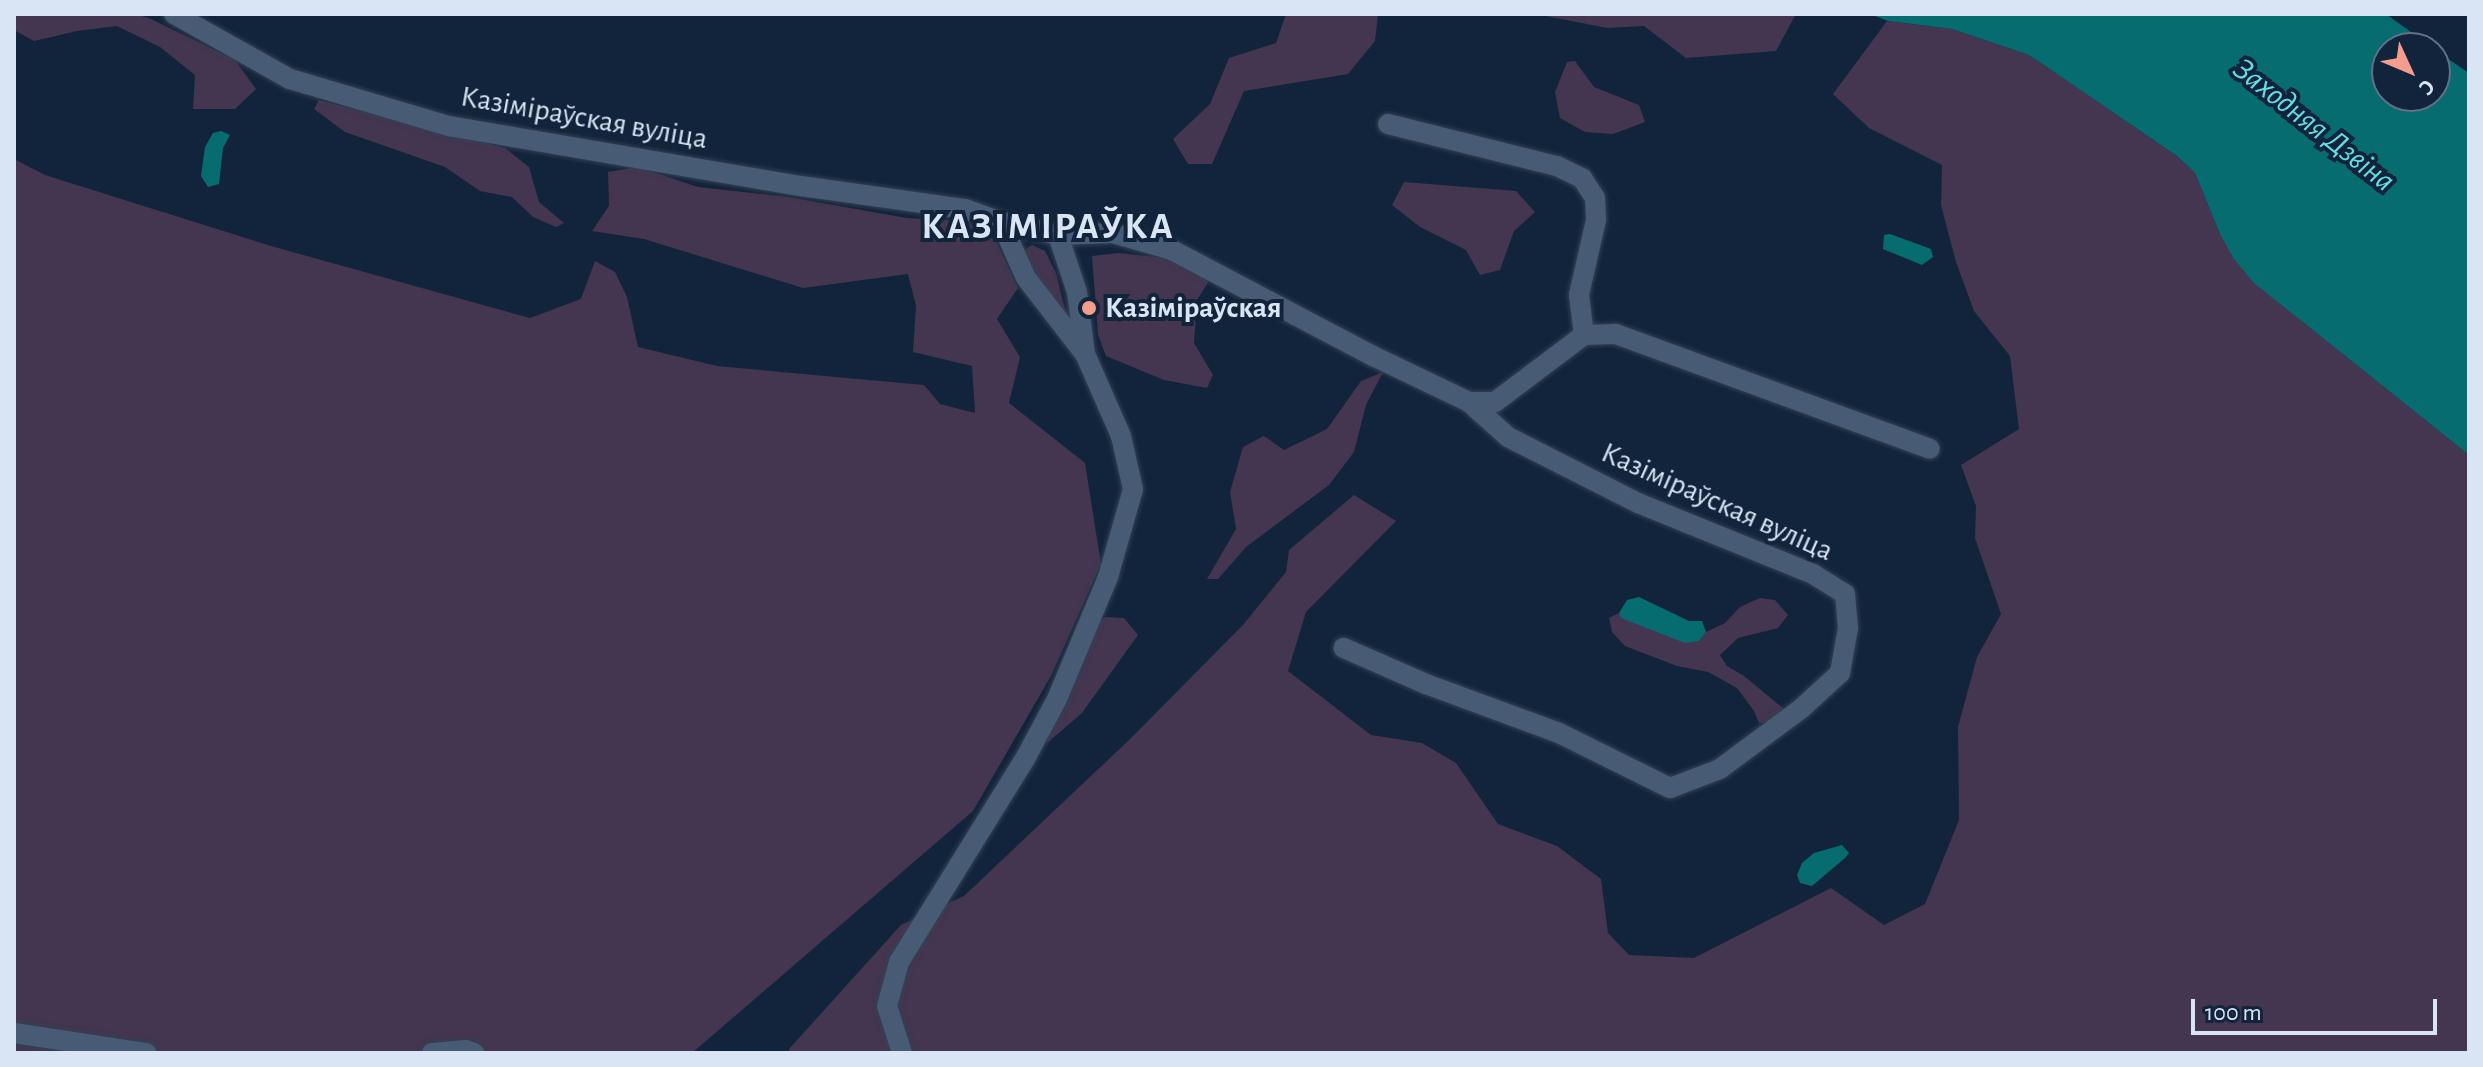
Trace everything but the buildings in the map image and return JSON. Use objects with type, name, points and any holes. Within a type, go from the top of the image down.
[{"type":"street","name":"Казіміраўская вуліца","points":[[174,14],[290,79],[449,126],[801,186],[965,209],[1001,222],[1058,235],[1112,233],[1172,250],[1373,356],[1469,402],[1508,437],[1638,503],[1813,574],[1845,594],[1848,628],[1840,673],[1802,708],[1720,769],[1670,788],[1559,733],[1426,684],[1344,648]]},
{"type":"street","points":[[1388,124],[1557,166],[1582,178],[1595,198],[1596,220],[1579,295],[1584,335]]},
{"type":"street","points":[[902,1053],[887,1006],[899,962],[1025,759],[1057,699],[1108,577],[1133,489],[1121,436],[1085,354],[1026,278],[1001,222]]},
{"type":"street","points":[[1058,235],[1077,292],[1085,354]]},
{"type":"street","points":[[1469,402],[1495,402],[1584,335],[1616,334],[1930,449]]},
{"type":"street","points":[[14,1033],[147,1053]]},
{"type":"street","points":[[432,1053],[466,1050],[474,1053]]},
{"type":"shaded area","points":[[14,14],[136,14],[235,60],[256,89],[235,109],[193,109],[195,75],[160,47],[117,26],[34,41],[14,30]]},
{"type":"shaded area","points":[[1286,14],[1378,14],[1375,41],[1348,74],[1244,91],[1212,164],[1188,164],[1173,139],[1210,104],[1229,58],[1276,43]]},
{"type":"shaded area","points":[[1536,14],[1796,14],[1776,51],[1686,58],[1644,26],[1607,28]]},
{"type":"shaded area","points":[[1887,21],[1952,29],[2029,55],[2177,156],[2195,173],[2220,234],[2293,314],[2469,455],[2469,1053],[790,1053],[789,1049],[901,925],[964,896],[1129,740],[1243,625],[1286,572],[1289,550],[1354,495],[1396,521],[1306,612],[1288,671],[1371,735],[1422,743],[1456,763],[1498,824],[1557,846],[1601,879],[1608,933],[1629,955],[1694,958],[1831,888],[1884,925],[1925,904],[1959,820],[1958,727],[1977,657],[2001,614],[1975,538],[1976,506],[1961,465],[2019,429],[2010,356],[1974,311],[1956,262],[1941,205],[1942,165],[1869,128],[1833,94]]},
{"type":"shaded area","points":[[1575,61],[1594,87],[1639,105],[1645,122],[1613,134],[1585,132],[1560,118],[1555,92],[1567,62]]},
{"type":"shaded area","points":[[319,100],[505,148],[529,167],[539,202],[564,223],[556,227],[533,217],[512,197],[480,191],[445,167],[345,132],[314,109]]},
{"type":"shaded area","points":[[14,159],[45,175],[271,246],[530,318],[581,299],[595,261],[615,272],[627,297],[638,347],[717,366],[924,385],[940,404],[975,413],[972,366],[913,352],[916,306],[908,274],[803,288],[644,239],[592,231],[609,206],[608,172],[638,167],[698,187],[788,197],[907,218],[966,221],[996,241],[1018,288],[997,319],[1020,357],[1009,403],[1085,463],[1101,564],[1051,676],[973,811],[692,1053],[14,1053]]},
{"type":"shaded area","points":[[1404,182],[1516,191],[1535,212],[1514,231],[1500,270],[1480,275],[1466,250],[1420,227],[1392,205]]},
{"type":"shaded area","points":[[1032,245],[1045,251],[1056,273],[1066,314],[1028,265],[1024,250]]},
{"type":"shaded area","points":[[1119,253],[1174,259],[1209,281],[1197,300],[1194,343],[1213,375],[1207,388],[1164,380],[1106,356],[1098,335],[1092,256]]},
{"type":"shaded area","points":[[1383,372],[1366,405],[1354,452],[1329,485],[1246,547],[1218,579],[1207,579],[1236,529],[1230,492],[1243,447],[1264,436],[1284,450],[1327,429],[1361,381]]},
{"type":"shaded area","points":[[1760,598],[1775,600],[1788,615],[1778,628],[1738,638],[1720,655],[1727,666],[1784,709],[1768,722],[1759,723],[1737,688],[1708,672],[1677,666],[1625,646],[1612,632],[1609,618],[1619,613],[1622,618],[1699,641],[1706,632],[1725,623],[1740,607]]},
{"type":"shaded area","points":[[1106,617],[1124,618],[1138,635],[1082,713],[1046,744],[1094,624]]},
{"type":"water","name":"Заходняя Дзвіна","points":[[1870,14],[2386,14],[2411,32],[2371,32],[2371,112],[2451,112],[2451,61],[2469,73],[2469,455],[2254,283],[2234,259],[2220,234],[2195,173],[2177,156],[2029,55],[1952,29],[1888,21]]},
{"type":"water","points":[[221,131],[230,135],[223,148],[219,184],[208,187],[201,176],[205,147],[213,133]]},
{"type":"water","points":[[1890,234],[1931,249],[1933,257],[1922,265],[1883,249],[1884,235]]},
{"type":"water","points":[[1639,597],[1689,621],[1702,621],[1706,632],[1699,641],[1685,643],[1621,618],[1619,613],[1627,600]]},
{"type":"water","points":[[1842,845],[1849,853],[1845,858],[1812,886],[1800,883],[1797,875],[1802,863],[1814,853]]},
{"type":"place","name":"Казіміраўская","points":[[1089,308]]},
{"type":"district","name":"КАЗІМІРАЎКА","points":[[1048,228]]}]
